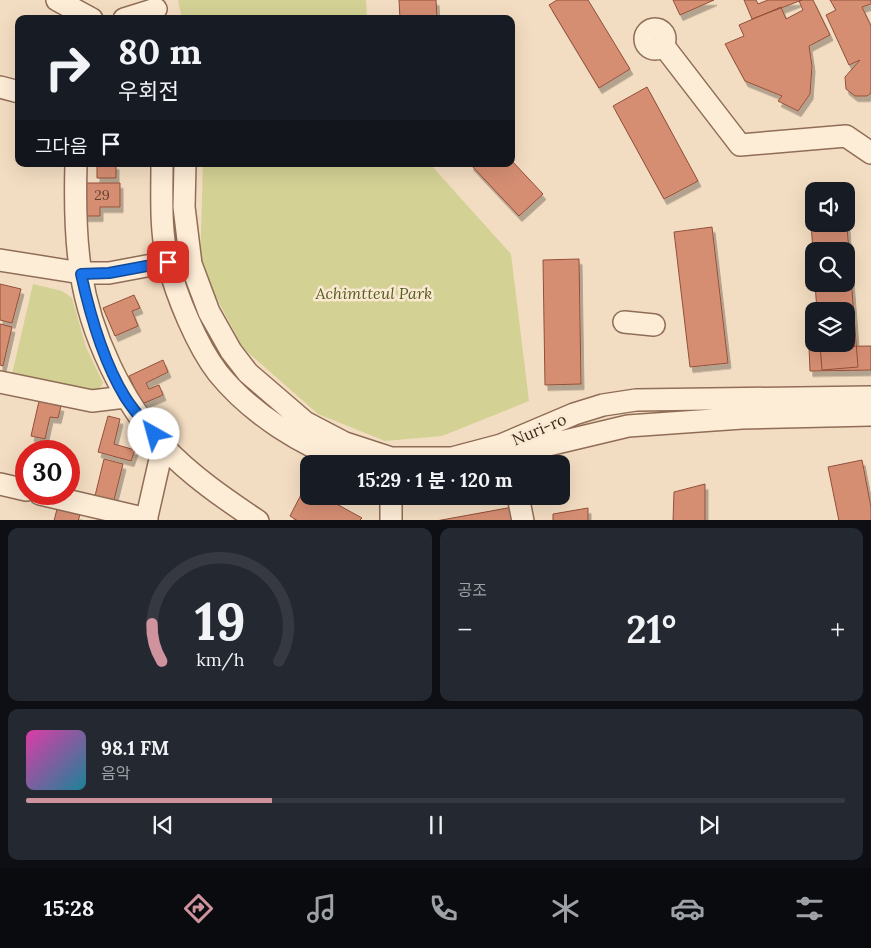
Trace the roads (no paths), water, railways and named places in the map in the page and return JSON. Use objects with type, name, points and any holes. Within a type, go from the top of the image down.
[{"type":"street","points":[[57,0],[85,15]]},
{"type":"street","points":[[132,13],[157,9]]},
{"type":"street","points":[[662,45],[740,145],[846,136],[871,153]]},
{"type":"street","points":[[0,87],[15,91]]},
{"type":"street","points":[[76,167],[75,198],[81,274],[95,324],[125,397],[163,446],[202,481],[258,520]]},
{"type":"street","points":[[162,167],[162,212],[168,262],[184,310],[217,372],[249,403],[277,425],[311,447],[330,455]]},
{"type":"street","name":"Nuri-ro","points":[[185,167],[184,207],[191,264],[209,312],[231,351],[248,373],[305,422],[345,443],[376,455]]},
{"type":"street","points":[[0,260],[81,274],[109,273],[168,262]]},
{"type":"street","points":[[624,322],[654,325]]},
{"type":"street","points":[[0,382],[92,401],[125,397]]},
{"type":"street","name":"Nuri-ro","points":[[511,455],[574,414],[603,405],[636,400],[871,397]]},
{"type":"street","name":"Nuri-ro","points":[[517,455],[544,446],[628,426],[742,418],[871,415]]},
{"type":"street","points":[[80,504],[147,520],[163,446]]},
{"type":"street","points":[[0,484],[15,487]]},
{"type":"street","points":[[391,505],[391,520]]},
{"type":"street","points":[[520,505],[524,520]]},
{"type":"park label","name":"Achimtteul Park","points":[[374,293]]}]
